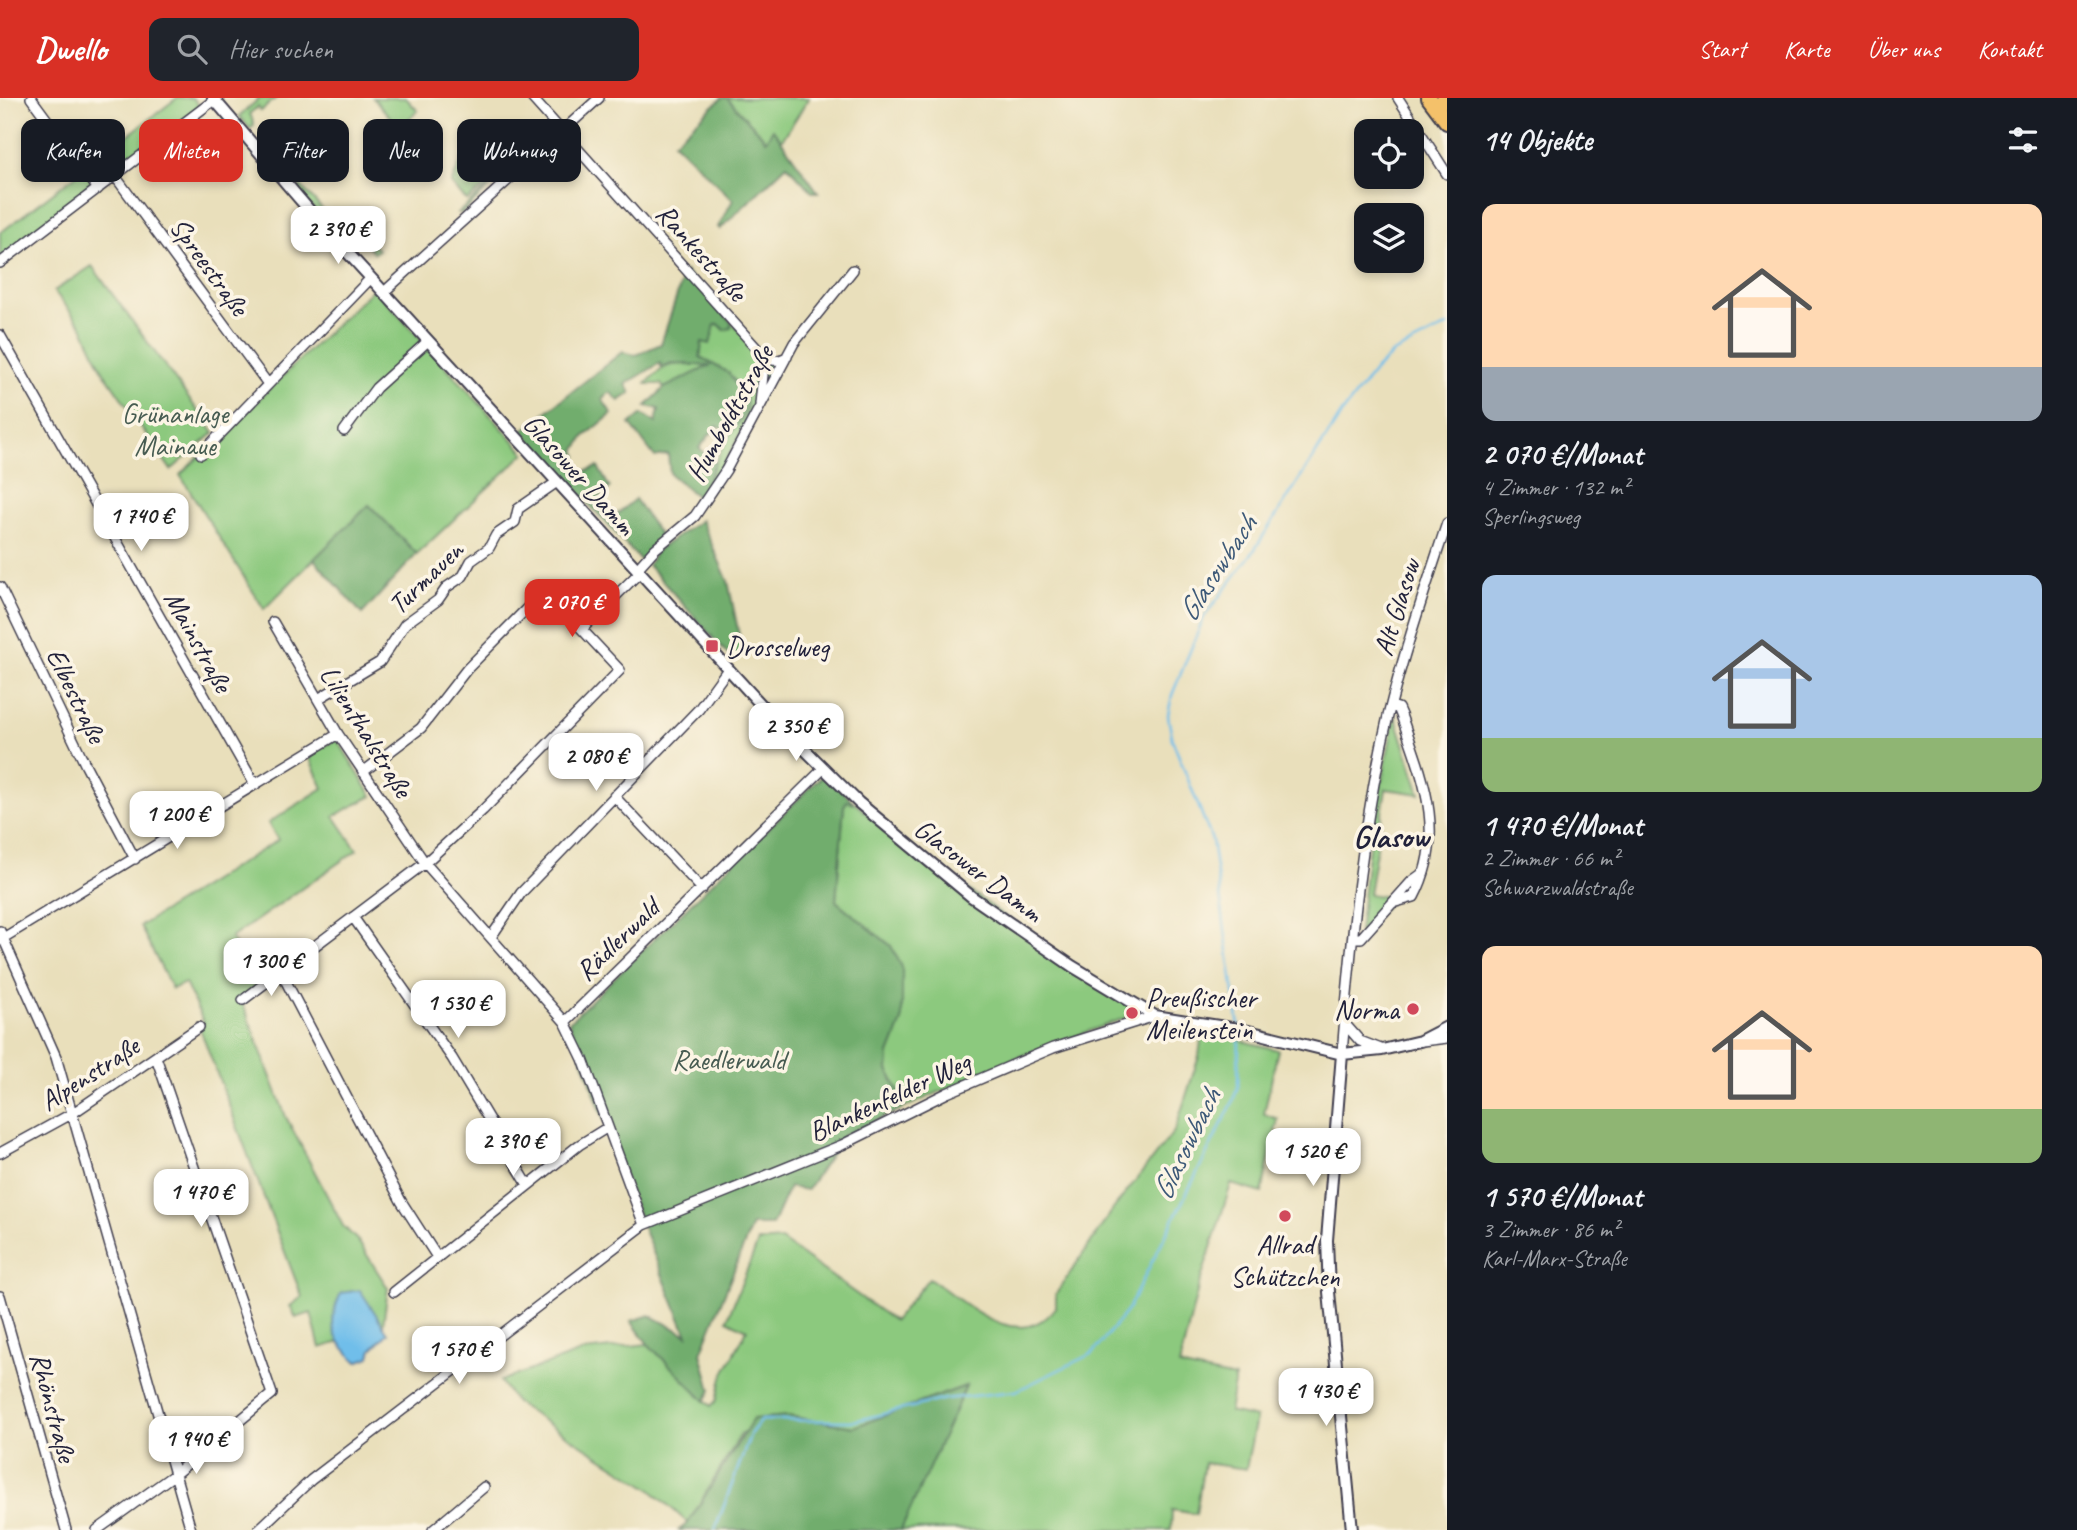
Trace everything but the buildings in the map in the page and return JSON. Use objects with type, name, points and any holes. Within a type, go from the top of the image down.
[{"type":"highway","points":[[1429,98],[1447,122]]},
{"type":"street","points":[[31,98],[98,189]]},
{"type":"street","name":"Rankestraße","points":[[532,98],[552,119]]},
{"type":"street","points":[[573,119],[599,98]]},
{"type":"street","points":[[1398,98],[1447,174]]},
{"type":"street","points":[[125,168],[214,99]]},
{"type":"street","name":"Glasower Damm","points":[[214,99],[428,341],[822,769],[894,834],[972,897],[1072,966],[1155,1016],[1232,1027],[1342,1054],[1382,1050],[1420,1041],[1447,1027]]},
{"type":"street","name":"Rankestraße","points":[[581,151],[761,353]]},
{"type":"street","points":[[0,263],[107,182]]},
{"type":"street","name":"Spreestraße","points":[[119,182],[268,384]]},
{"type":"street","points":[[384,292],[503,182]]},
{"type":"street","name":"Humboldtstraße","points":[[583,628],[638,571],[655,549],[695,516],[726,470],[794,343],[853,270]]},
{"type":"street","points":[[201,454],[371,278]]},
{"type":"street","name":"Mainstraße","points":[[0,335],[255,785]]},
{"type":"street","points":[[344,431],[376,388],[428,341]]},
{"type":"street","points":[[761,353],[769,360],[778,361],[787,357]]},
{"type":"street","points":[[760,409],[764,365],[761,353]]},
{"type":"street","name":"Turmauen","points":[[318,699],[380,662],[405,624],[438,600],[447,587],[463,576],[471,561],[489,548],[496,535],[515,522],[518,509],[557,482]]},
{"type":"street","name":"Alt Glasow","points":[[1352,1530],[1330,1302],[1327,1240],[1342,1054],[1363,848],[1391,706],[1447,523]]},
{"type":"street","name":"Elbestraße","points":[[0,587],[86,766],[135,859]]},
{"type":"street","points":[[243,1000],[425,863],[483,810],[620,670],[545,590],[467,669],[421,728],[363,772]]},
{"type":"street","name":"Lilienthalstraße","points":[[273,622],[338,734],[425,863],[565,1022],[583,1059],[644,1225]]},
{"type":"street","points":[[491,937],[527,887],[699,709],[728,669]]},
{"type":"street","points":[[1353,938],[1361,938],[1396,902],[1414,897],[1422,883],[1434,839],[1430,802],[1401,715],[1398,708],[1391,706]]},
{"type":"street","points":[[191,1530],[74,1112],[56,1057],[1,936],[135,859],[338,734]]},
{"type":"street","name":"Rädlerwald","points":[[565,1022],[822,769]]},
{"type":"street","points":[[614,796],[702,889]]},
{"type":"street","points":[[353,917],[452,1058],[528,1185]]},
{"type":"street","points":[[281,972],[401,1201],[437,1257]]},
{"type":"street","name":"Blankenfelder Weg","points":[[258,1530],[311,1480],[644,1225],[842,1145],[947,1093],[1053,1048],[1155,1016]]},
{"type":"street","points":[[1345,1024],[1360,1041],[1382,1050]]},
{"type":"street","name":"Alpenstraße","points":[[0,1153],[74,1112],[199,1027]]},
{"type":"street","points":[[1420,1041],[1447,1038]]},
{"type":"street","points":[[97,1530],[175,1474],[272,1394],[156,1057]]},
{"type":"street","points":[[394,1292],[579,1145],[608,1127]]},
{"type":"street","name":"Rhönstraße","points":[[0,1296],[66,1530]]},
{"type":"street","points":[[433,1530],[484,1487]]},
{"type":"green space","points":[[177,98],[193,98],[200,107],[184,119],[149,119]]},
{"type":"green space","points":[[260,98],[276,98],[261,111],[258,107],[250,113],[254,125],[250,129],[239,116]]},
{"type":"green space","points":[[373,98],[406,98],[418,111],[408,119],[392,119]]},
{"type":"green space","points":[[722,98],[727,98],[766,140],[773,129],[818,192],[812,192],[787,165],[720,229],[718,227],[733,200],[674,142]]},
{"type":"green space","points":[[727,98],[809,98],[782,140],[773,130],[766,140]]},
{"type":"green space","points":[[139,127],[139,153],[125,164],[125,138]]},
{"type":"green space","points":[[457,170],[457,182],[483,182],[486,185],[467,201],[451,184]]},
{"type":"green space","points":[[67,182],[101,182],[0,259],[0,233]]},
{"type":"green space","points":[[493,182],[496,182],[462,213],[458,213]]},
{"type":"green space","points":[[301,186],[351,241],[351,245],[348,247],[296,190]]},
{"type":"green space","points":[[346,213],[378,250],[374,253],[342,217]]},
{"type":"green space","name":"Grünanlage Mainaue","points":[[92,266],[214,433],[171,470],[103,371],[82,326],[54,291]]},
{"type":"green space","points":[[685,271],[731,322],[731,328],[724,330],[719,324],[715,325],[710,344],[702,342],[700,357],[729,373],[747,404],[744,415],[731,433],[717,426],[699,448],[715,463],[700,499],[670,474],[668,454],[655,457],[630,424],[642,414],[656,423],[659,409],[646,406],[664,388],[709,366],[672,363],[661,367],[660,363],[626,384],[631,393],[619,401],[610,392],[602,399],[612,414],[585,436],[575,451],[578,456],[569,465],[577,474],[598,467],[610,488],[593,502],[609,521],[635,499],[663,540],[641,561],[522,431],[622,352],[636,355],[661,344]]},
{"type":"green space","points":[[374,288],[525,453],[417,554],[369,505],[264,609],[180,475]]},
{"type":"green space","points":[[731,322],[776,368],[709,492],[700,499],[724,445],[746,412],[743,391],[729,376],[712,366],[664,388],[661,384],[646,384],[668,366],[710,365],[700,357],[702,342],[715,325]]},
{"type":"green space","points":[[369,505],[417,554],[362,614],[314,559]]},
{"type":"green space","points":[[701,520],[728,581],[742,650],[732,659],[648,565],[656,551]]},
{"type":"green space","points":[[1395,715],[1420,794],[1386,789],[1369,894],[1393,898],[1363,931],[1359,932],[1369,847]]},
{"type":"green space","points":[[337,739],[372,796],[334,816],[357,850],[231,938],[258,985],[241,999],[286,1117],[343,1226],[358,1241],[388,1288],[383,1325],[376,1331],[320,1348],[311,1313],[296,1318],[290,1306],[302,1297],[200,1029],[204,1023],[185,983],[172,989],[140,926],[278,840],[268,823],[323,788],[308,755]]},
{"type":"green space","name":"Raedlerwald","points":[[824,774],[855,803],[847,801],[844,806],[836,901],[891,946],[902,967],[902,1021],[889,1054],[888,1070],[906,1107],[844,1135],[807,1190],[789,1187],[772,1225],[752,1225],[701,1353],[711,1390],[705,1401],[648,1344],[631,1321],[650,1315],[687,1335],[643,1228],[569,1022]]},
{"type":"green space","points":[[847,801],[855,803],[889,833],[1132,1007],[1133,1015],[1008,1061],[906,1107],[888,1070],[889,1054],[902,1021],[891,946],[836,901],[844,806]]},
{"type":"green space","points":[[1202,1031],[1278,1050],[1264,1114],[1278,1119],[1262,1193],[1231,1184],[1197,1292],[1179,1366],[1235,1378],[1229,1412],[1256,1418],[1246,1469],[1204,1463],[1196,1514],[1172,1510],[1171,1530],[901,1530],[965,1386],[854,1427],[787,1416],[741,1434],[688,1523],[649,1488],[516,1403],[500,1381],[584,1351],[648,1344],[711,1406],[717,1400],[722,1377],[747,1330],[727,1320],[758,1242],[781,1240],[894,1321],[929,1278],[992,1320],[1009,1326],[1025,1327],[1041,1321],[1056,1307],[1056,1294],[1114,1208],[1175,1130],[1199,1056]]},
{"type":"green space","points":[[966,1386],[901,1530],[679,1530],[688,1523],[753,1419],[787,1416],[854,1427]]},
{"type":"water","points":[[360,1290],[388,1333],[372,1349],[370,1357],[357,1362],[337,1338],[333,1323],[341,1293]]},
{"type":"waterway","name":"Glasowbach","points":[[1239,1027],[1212,840],[1172,739],[1168,715],[1172,695],[1204,617],[1253,552],[1342,413],[1375,370],[1393,353],[1447,326]]},
{"type":"waterway","name":"Glasowbach","points":[[715,1530],[751,1433],[761,1420],[854,1421],[945,1399],[1016,1391],[1093,1353],[1128,1309],[1232,1104],[1238,1086],[1239,1033]]},
{"type":"place","name":"Drosselweg","points":[[712,646]]},
{"type":"place","name":"Norma","points":[[1413,1009]]},
{"type":"place","name":"Preußischer Meilenstein","points":[[1132,1013]]},
{"type":"place","name":"Allrad Schützchen","points":[[1285,1216]]},
{"type":"district","name":"Glasow","points":[[1391,836]]}]
